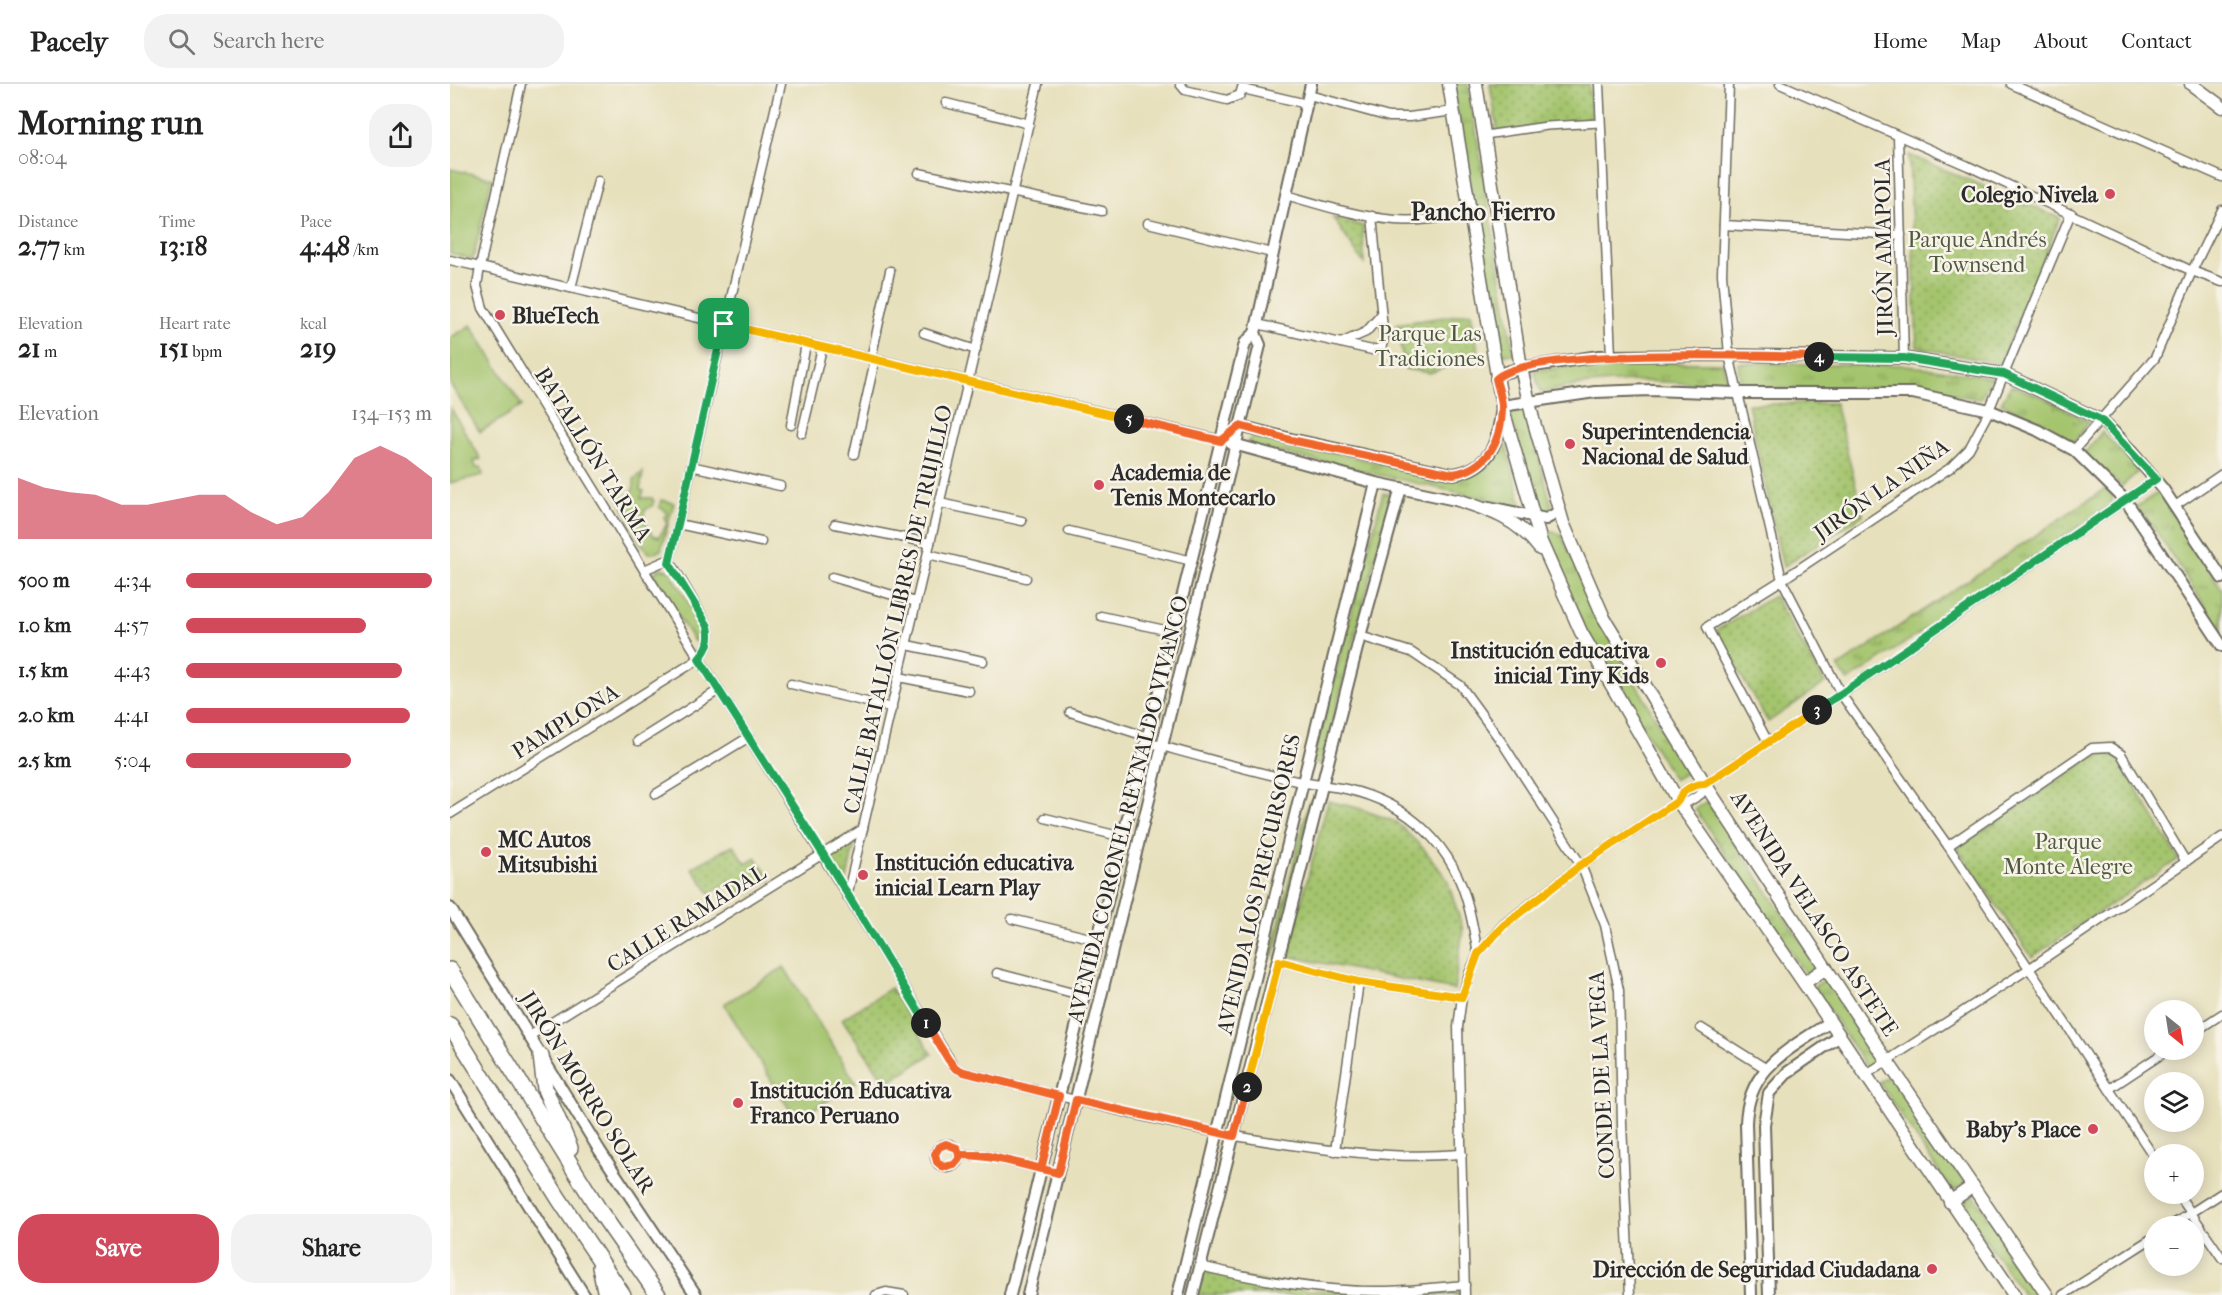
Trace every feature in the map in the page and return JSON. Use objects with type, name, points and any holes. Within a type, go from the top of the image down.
[{"type":"highway","points":[[450,970],[601,1213],[658,1295]]},
{"type":"highway","points":[[450,1025],[599,1261],[623,1295]]},
{"type":"highway","points":[[541,1056],[548,1099],[601,1213]]},
{"type":"highway","points":[[599,1261],[606,1295]]},
{"type":"main road","name":"AVENIDA VELASCO ASTETE","points":[[1449,84],[1502,406],[1532,516],[1549,561],[1581,632],[1678,801],[1804,983],[2014,1295]]},
{"type":"main road","name":"AVENIDA VELASCO ASTETE","points":[[1476,84],[1528,401],[1559,510],[1604,618],[1705,784],[1887,1060],[2047,1295]]},
{"type":"main road","points":[[2191,84],[2222,107]]},
{"type":"main road","points":[[1458,500],[1495,513],[1518,525],[1532,538],[1549,561]]},
{"type":"main road","points":[[1804,983],[1826,968]]},
{"type":"main road","points":[[1950,1202],[1973,1186]]},
{"type":"street","name":"BATALLÓN TARMA","points":[[521,84],[480,267],[477,286],[483,308],[955,1068],[1059,1096],[1219,1132]]},
{"type":"street","points":[[699,659],[709,643],[708,626],[669,563],[781,84]]},
{"type":"street","name":"CALLE BATALLÓN LIBRES DE TRUJILLO","points":[[847,897],[1038,84]]},
{"type":"street","points":[[1180,84],[1185,90],[1227,100],[1240,95],[1243,86],[1309,94],[1389,117],[1409,117],[1454,111]]},
{"type":"street","points":[[1599,84],[1611,356]]},
{"type":"street","points":[[1729,84],[1722,274],[1729,355],[1782,580],[1841,694],[1948,846],[2145,1144]]},
{"type":"street","points":[[1780,84],[2071,213],[2192,271],[2222,282]]},
{"type":"street","points":[[2011,84],[2222,177]]},
{"type":"street","points":[[2029,93],[2035,84]]},
{"type":"street","name":"AVENIDA CORONEL REYNALDO VIVANCO","points":[[1010,1295],[1245,343],[1256,328],[1309,94]]},
{"type":"street","points":[[946,103],[1029,124]]},
{"type":"street","points":[[1485,135],[1547,126],[1600,123]]},
{"type":"street","name":"JIRÓN AMAPOLA","points":[[1899,136],[1904,358]]},
{"type":"street","points":[[919,173],[1102,211]]},
{"type":"street","points":[[572,288],[598,181]]},
{"type":"street","points":[[1286,195],[1395,220],[1418,220],[1469,213]]},
{"type":"street","points":[[2074,450],[2155,358],[2192,271],[2222,210]]},
{"type":"street","name":"JIRÓN LA NIÑA","points":[[1768,742],[1707,627],[1950,468],[1969,449],[1989,410],[2071,213]]},
{"type":"street","points":[[1256,328],[1372,350],[1381,348],[1384,339],[1372,216]]},
{"type":"street","points":[[1148,223],[1272,254]]},
{"type":"street","points":[[1724,225],[1901,236]]},
{"type":"street","points":[[450,260],[1236,444],[1376,483],[1546,519],[1559,510]]},
{"type":"street","points":[[854,454],[890,271]]},
{"type":"street","points":[[1340,343],[1366,332],[1381,315]]},
{"type":"street","name":"AVENIDA CORONEL REYNALDO VIVANCO","points":[[1028,1295],[1260,345],[1256,328]]},
{"type":"street","points":[[924,333],[976,350]]},
{"type":"street","points":[[791,424],[806,344]]},
{"type":"street","points":[[802,433],[822,348]]},
{"type":"street","points":[[1496,379],[1503,373],[1521,368],[1611,356],[1729,355],[1904,358],[2004,374],[2101,420],[2156,479],[2222,578]]},
{"type":"street","points":[[1221,441],[1240,426],[1291,440],[1453,474],[1473,468],[1490,454],[1496,443],[1502,406],[1528,401],[1595,392],[1651,390],[1737,393],[1913,393],[1989,410],[2037,430],[2074,450],[2126,501],[2222,646]]},
{"type":"street","points":[[691,466],[780,486]]},
{"type":"street","points":[[2175,506],[2222,474]]},
{"type":"street","points":[[1465,1295],[1458,1027],[1462,997],[1478,954],[1503,926],[1581,865],[1678,801],[1681,794],[1696,784],[1705,784],[1841,694],[2156,479]]},
{"type":"street","name":"AVENIDA LOS PRECURSORES","points":[[1178,1295],[1376,483]]},
{"type":"street","name":"AVENIDA LOS PRECURSORES","points":[[1193,1295],[1360,636],[1401,488]]},
{"type":"street","points":[[940,503],[1022,521]]},
{"type":"street","points":[[678,524],[761,542]]},
{"type":"street","points":[[835,524],[930,543]]},
{"type":"street","points":[[1069,531],[1192,561]]},
{"type":"street","points":[[928,554],[1026,578]]},
{"type":"street","points":[[644,570],[659,562],[669,563]]},
{"type":"street","points":[[832,578],[916,603]]},
{"type":"street","points":[[1101,616],[1174,632]]},
{"type":"street","name":"CONDE DE LA VEGA","points":[[1360,636],[1411,652],[1460,685],[1503,744],[1581,865],[1605,925],[1619,990],[1622,1124],[1630,1295]]},
{"type":"street","points":[[907,645],[983,661]]},
{"type":"street","name":"PAMPLONA","points":[[450,814],[699,659]]},
{"type":"street","points":[[899,677],[969,691]]},
{"type":"street","points":[[791,684],[892,708]]},
{"type":"street","points":[[638,741],[719,690]]},
{"type":"street","points":[[1070,712],[1162,746],[1302,782],[1346,789],[1392,805],[1415,820],[1438,844],[1459,880],[1469,908],[1478,954]]},
{"type":"street","points":[[656,794],[749,737]]},
{"type":"street","points":[[1948,846],[2092,748],[2110,747],[2121,754],[2187,862]]},
{"type":"street","points":[[1045,818],[1123,837]]},
{"type":"street","name":"CALLE RAMADAL","points":[[528,1037],[863,829]]},
{"type":"street","points":[[1865,1075],[2030,968],[2222,837]]},
{"type":"street","name":"JIRÓN MORRO SOLAR","points":[[450,908],[600,1151],[696,1295]]},
{"type":"street","points":[[1104,916],[1120,920]]},
{"type":"street","points":[[1012,919],[1098,940]]},
{"type":"street","points":[[1474,935],[1492,938]]},
{"type":"street","points":[[1279,961],[1359,982],[1462,997]]},
{"type":"street","points":[[997,973],[1084,996]]},
{"type":"street","points":[[1335,1151],[1359,982]]},
{"type":"street","points":[[2204,1026],[2222,1014]]},
{"type":"street","points":[[1751,1295],[1746,1114],[1754,1085],[1765,1068],[1830,1022]]},
{"type":"street","points":[[1701,1028],[1765,1068]]},
{"type":"street","points":[[1769,1295],[1764,1125],[1769,1093],[1788,1072],[1840,1036]]},
{"type":"street","points":[[2109,1089],[2153,1060]]},
{"type":"street","points":[[450,1080],[584,1295]]},
{"type":"street","points":[[1219,1132],[1335,1151],[1391,1156],[1462,1154]]},
{"type":"street","points":[[959,1155],[984,1155],[1058,1173]]},
{"type":"street","points":[[2186,1216],[2222,1193]]},
{"type":"street","points":[[2185,1204],[2222,1258]]},
{"type":"street","points":[[2063,1295],[2144,1243]]},
{"type":"street","points":[[1200,1266],[1299,1285],[1340,1290],[1382,1291],[1464,1285]]},
{"type":"street","points":[[876,1295],[886,1292],[904,1295]]},
{"type":"green space","points":[[1453,84],[1468,84],[1514,354],[1498,354]]},
{"type":"green space","points":[[1490,84],[1589,84],[1592,122],[1498,133]]},
{"type":"green space","name":"Parque Andrés Townsend","points":[[1909,155],[2060,218],[2000,364],[1917,347]]},
{"type":"green space","points":[[450,169],[492,178],[473,259],[450,253]]},
{"type":"green space","points":[[1333,218],[1363,226],[1364,264]]},
{"type":"green space","name":"Parque Las Tradiciones","points":[[1471,313],[1479,356],[1430,373],[1405,369],[1396,324]]},
{"type":"green space","points":[[471,325],[522,406],[480,432],[450,384],[450,338]]},
{"type":"green space","points":[[1609,362],[1723,363],[1728,386],[1634,381],[1588,384],[1541,393],[1534,371]]},
{"type":"green space","points":[[1738,363],[1904,365],[1992,377],[1980,399],[1911,388],[1748,389],[1741,386]]},
{"type":"green space","points":[[2011,385],[2045,398],[2089,422],[2074,442],[2039,421],[2001,403]]},
{"type":"green space","points":[[1835,403],[1863,515],[1783,567],[1748,404]]},
{"type":"green space","points":[[450,407],[481,459],[474,461],[476,468],[481,467],[483,475],[450,483]]},
{"type":"green space","points":[[1523,409],[1527,413],[1552,507],[1546,514],[1541,513],[1537,508],[1510,415],[1511,411]]},
{"type":"green space","points":[[2102,432],[2139,471],[2122,486],[2083,455]]},
{"type":"green space","points":[[1255,435],[1432,475],[1455,478],[1468,476],[1480,469],[1506,445],[1522,507],[1251,446],[1248,441]]},
{"type":"green space","points":[[643,472],[640,490],[644,491],[641,498],[652,498],[654,501],[652,506],[645,510],[643,519],[653,535],[659,537],[667,524],[664,517],[666,511],[659,507],[661,500],[674,503],[661,550],[655,553],[649,553],[639,541],[615,492],[618,491],[623,498],[629,495],[634,479]]},
{"type":"green space","points":[[2105,489],[2113,495],[2111,505],[1848,681],[1838,667]]},
{"type":"green space","points":[[2159,492],[2222,589],[2222,632],[2152,525],[2136,507]]},
{"type":"green space","points":[[1383,493],[1392,495],[1321,765],[1312,763]]},
{"type":"green space","points":[[1551,532],[1561,534],[1603,627],[1687,772],[1674,780],[1586,632],[1542,534]]},
{"type":"green space","points":[[661,568],[670,571],[702,625],[700,642],[694,641],[654,580],[654,573]]},
{"type":"green space","points":[[1774,596],[1825,683],[1768,722],[1715,631]]},
{"type":"green space","name":"Parque Monte Alegre","points":[[2109,754],[2119,760],[2179,859],[2032,957],[1957,848],[2093,757]]},
{"type":"green space","points":[[1309,801],[1314,802],[1274,956],[1271,955]]},
{"type":"green space","points":[[1328,801],[1358,808],[1396,822],[1424,849],[1447,879],[1463,929],[1454,990],[1287,956]]},
{"type":"green space","points":[[1707,801],[1818,967],[1806,975],[1695,809]]},
{"type":"green space","points":[[855,841],[846,883],[830,856]]},
{"type":"green space","points":[[733,845],[746,864],[756,858],[771,879],[739,897],[729,882],[710,893],[692,868]]},
{"type":"green space","points":[[784,967],[856,1083],[796,1120],[724,1004]]},
{"type":"green space","points":[[1827,978],[1881,1062],[1868,1070],[1814,987]]},
{"type":"green space","points":[[891,988],[932,1054],[886,1083],[842,1019]]},
{"type":"green space","points":[[1893,1074],[1965,1183],[1952,1192],[1879,1082]]},
{"type":"green space","points":[[1974,1195],[2042,1295],[2023,1295],[1960,1203]]},
{"type":"green space","points":[[1203,1271],[1308,1290],[1459,1292],[1460,1295],[1197,1295]]},
{"type":"place","name":"Colegio Nivela","points":[[2110,194]]},
{"type":"place","name":"BlueTech","points":[[500,315]]},
{"type":"place","name":"Superintendencia Nacional de Salud","points":[[1570,444]]},
{"type":"place","name":"Academia de Tenis Montecarlo","points":[[1099,485]]},
{"type":"place","name":"Institución educativa inicial Tiny Kids","points":[[1661,663]]},
{"type":"place","name":"MC Autos Mitsubishi","points":[[486,852]]},
{"type":"place","name":"Institución educativa inicial Learn Play","points":[[863,875]]},
{"type":"place","name":"Institución Educativa Franco Peruano","points":[[738,1103]]},
{"type":"place","name":"Baby's Place","points":[[2093,1129]]},
{"type":"place","name":"Dirección de Seguridad Ciudadana","points":[[1932,1269]]},
{"type":"district","name":"Pancho Fierro","points":[[1483,212]]},
{"type":"route","points":[[724,324],[669,563],[673,566],[708,626],[709,643],[699,659],[955,1068],[1059,1096],[1041,1169],[984,1155],[959,1155],[957,1162],[947,1168],[937,1162],[935,1154],[942,1144],[954,1145],[959,1155],[984,1155],[1041,1169],[1058,1173],[1076,1100],[1234,1136],[1279,961],[1359,982],[1462,997],[1478,954],[1503,926],[1581,865],[1678,801],[1681,794],[1696,784],[1705,784],[1841,694],[2156,479],[2101,420],[2091,414],[2004,374],[1904,358],[1729,355],[1599,356],[1512,370],[1496,379],[1502,406],[1496,443],[1490,454],[1473,468],[1453,474],[1291,440],[1240,426],[1221,441],[724,324]]}]
